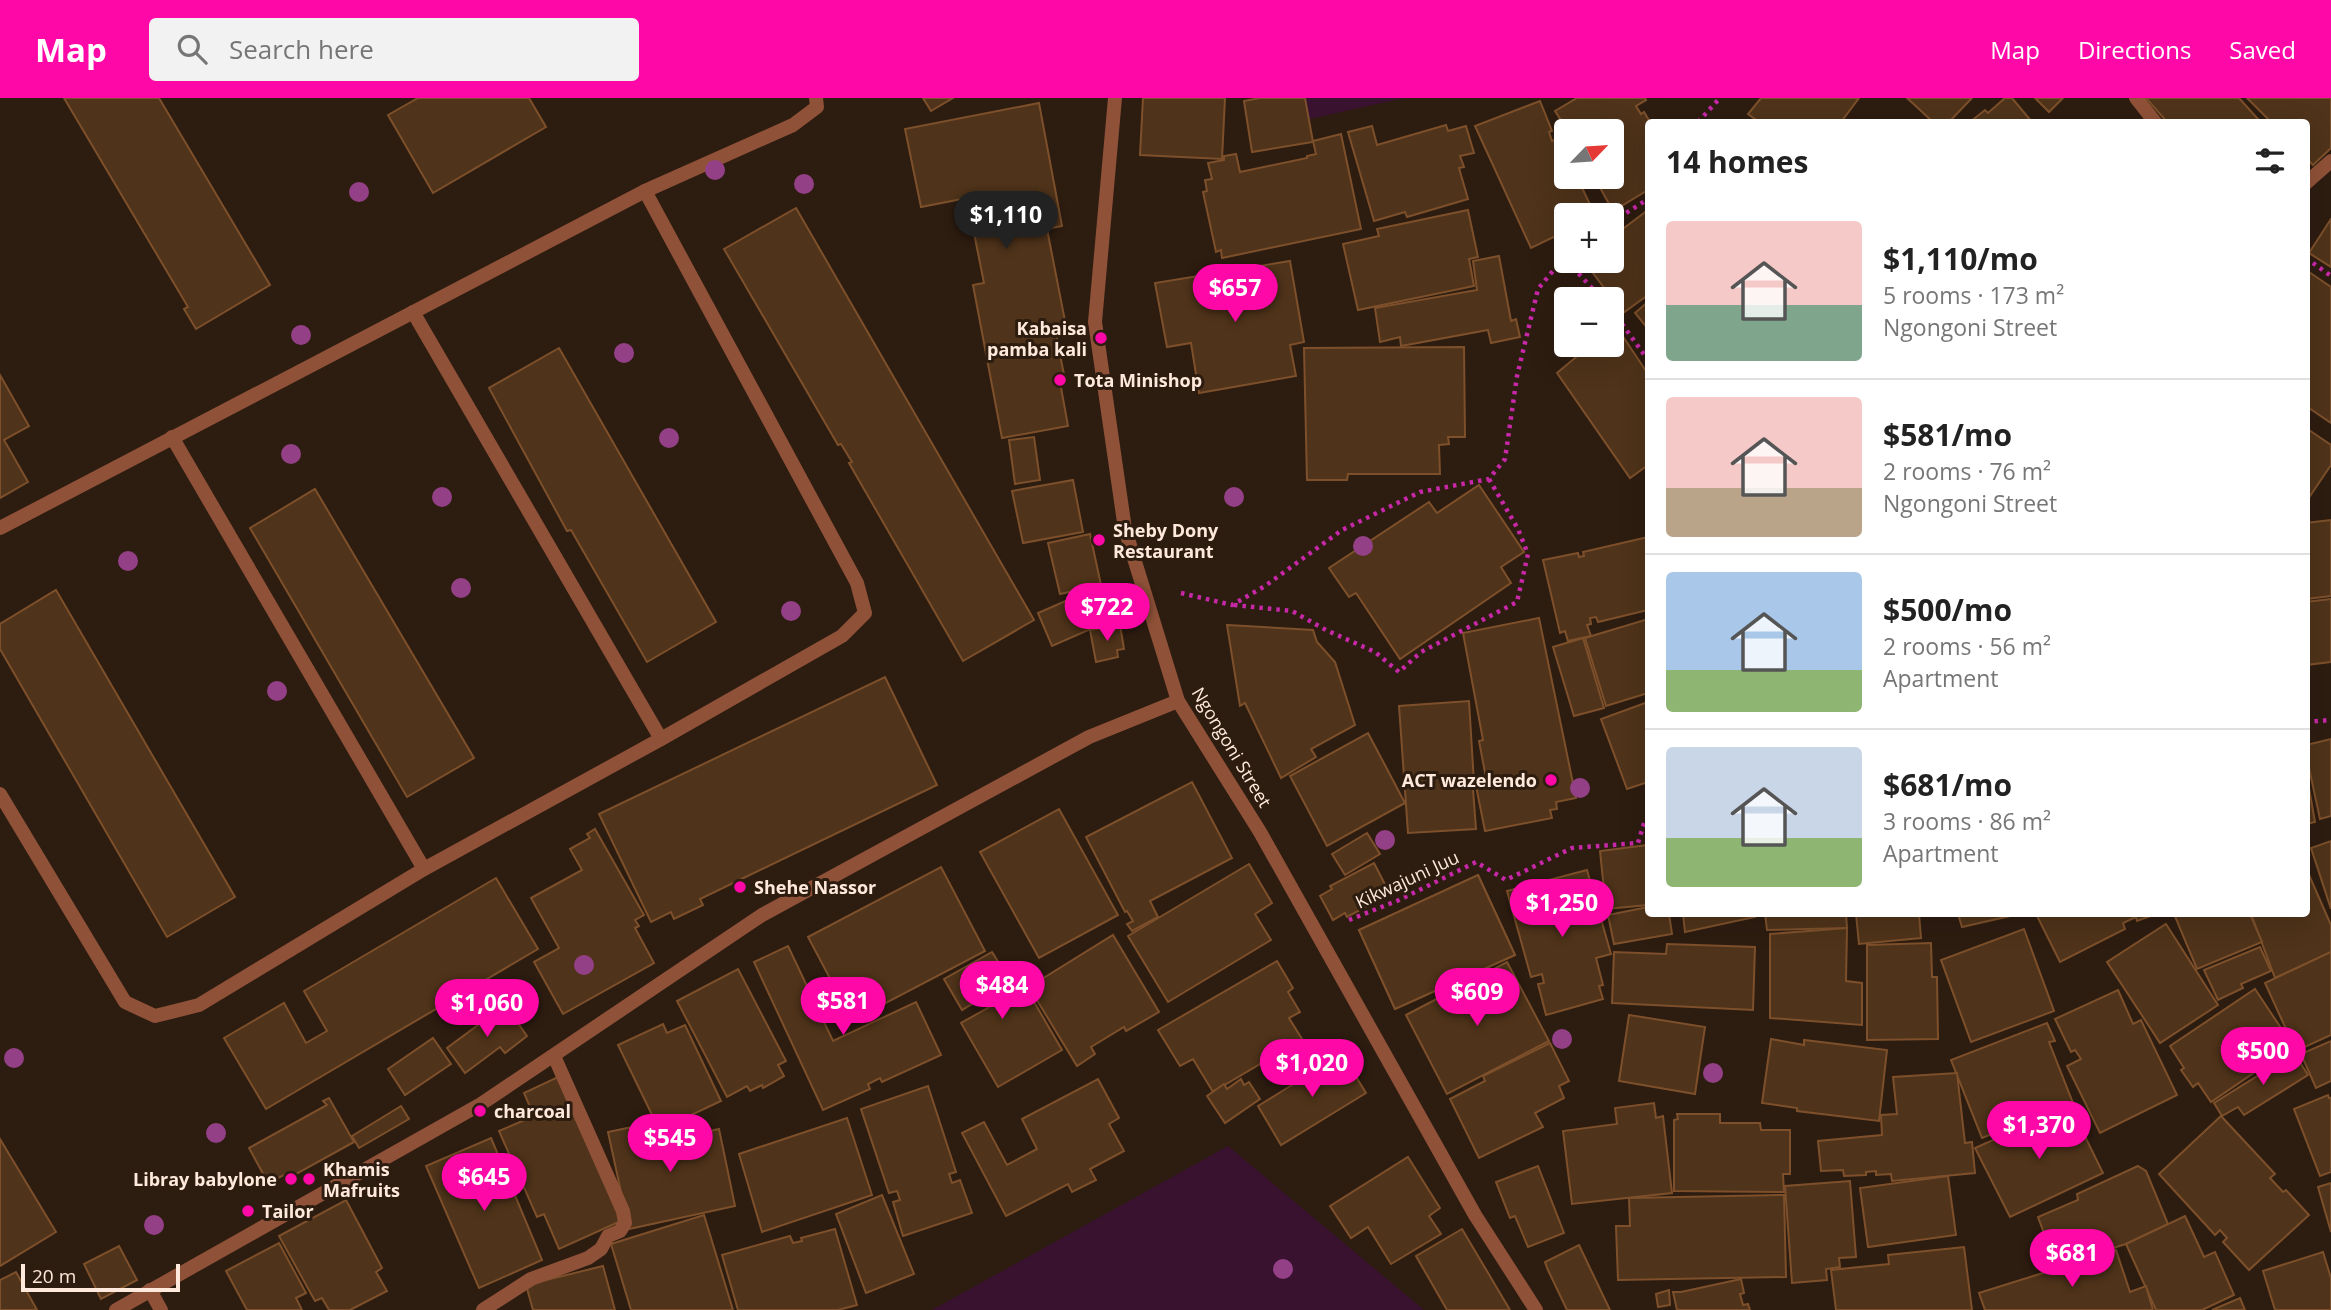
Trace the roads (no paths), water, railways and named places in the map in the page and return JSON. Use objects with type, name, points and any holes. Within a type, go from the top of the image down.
[{"type":"street","points":[[0,528],[645,191],[793,125],[817,107],[816,98]]},
{"type":"street","name":"Ngongoni Street","points":[[1115,98],[1095,322],[1125,529],[1178,701],[1260,832],[1475,1214],[1536,1310]]},
{"type":"street","points":[[2136,98],[2153,119]]},
{"type":"street","points":[[2310,179],[2331,161]]},
{"type":"street","points":[[0,794],[125,1002],[155,1016],[199,1005],[424,869],[842,636],[864,613],[857,583],[645,191]]},
{"type":"street","points":[[413,312],[661,739]]},
{"type":"street","points":[[172,437],[424,869]]},
{"type":"street","points":[[116,1310],[481,1104],[762,915],[1089,737],[1178,701]]},
{"type":"street","points":[[483,1310],[531,1279],[588,1258],[601,1248],[608,1236],[620,1231],[625,1223],[623,1211],[554,1056]]},
{"type":"street","points":[[150,1290],[161,1310]]},
{"type":"place","name":"Kabaisa pamba kali","points":[[1101,338]]},
{"type":"place","name":"Tota Minishop","points":[[1060,380]]},
{"type":"place","name":"Sheby Dony Restaurant","points":[[1099,540]]},
{"type":"place","name":"ACT wazelendo","points":[[1551,780]]},
{"type":"place","name":"Shehe Nassor","points":[[740,887]]},
{"type":"place","name":"charcoal","points":[[480,1111]]},
{"type":"place","name":"Libray babylone","points":[[291,1179]]},
{"type":"place","name":"Khamis Mafruits","points":[[309,1179]]},
{"type":"place","name":"Tailor","points":[[248,1211]]}]
